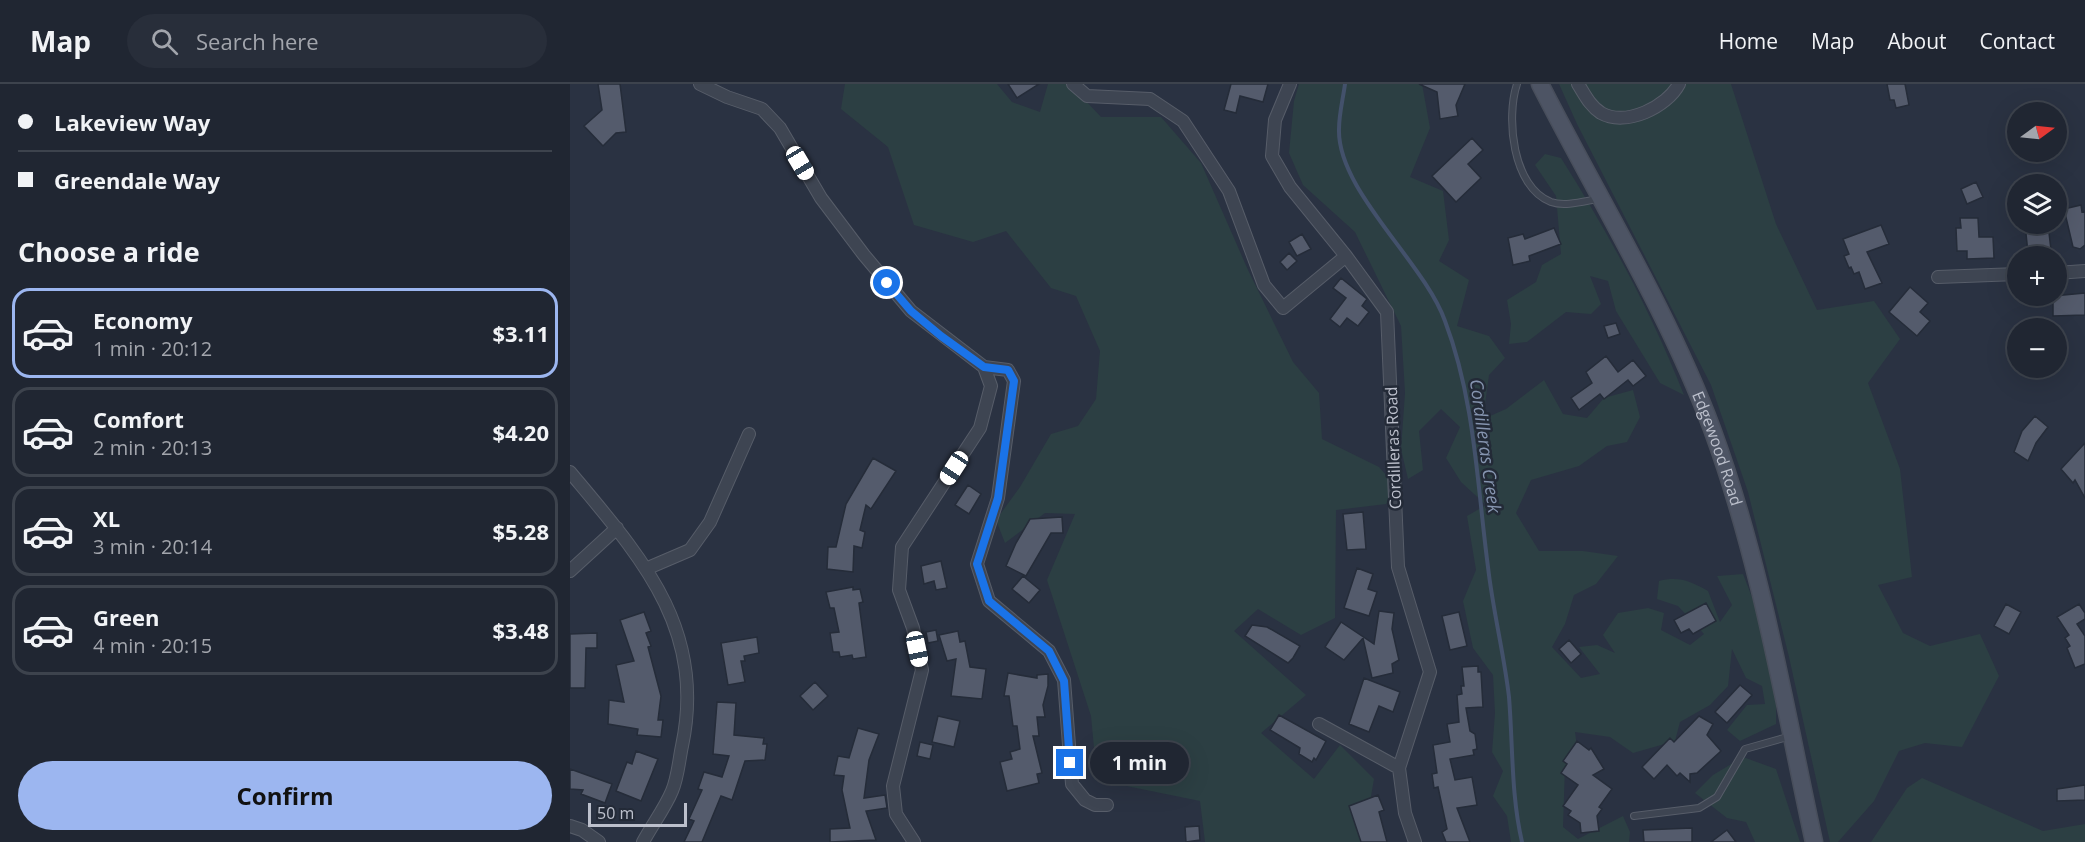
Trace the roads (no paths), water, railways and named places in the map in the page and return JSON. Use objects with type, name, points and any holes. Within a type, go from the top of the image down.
[{"type":"main road","name":"Edgewood Road","points":[[1540,84],[1678,351],[1718,445],[1752,557],[1791,736],[1810,839]]},
{"type":"street","points":[[700,84],[727,97],[762,109],[780,128],[821,198],[911,311],[984,367],[1008,370],[1014,381],[998,498],[977,564],[989,601],[1049,651],[1064,681],[1072,784],[1085,800],[1095,805],[1107,806]]},
{"type":"street","points":[[1073,84],[1087,96],[1149,99],[1184,121],[1229,191],[1264,285],[1283,308],[1346,256]]},
{"type":"street","name":"Cordilleras Road","points":[[1290,84],[1275,120],[1272,156],[1290,187],[1346,256],[1387,312],[1398,567],[1430,672],[1399,768],[1405,813],[1415,842]]},
{"type":"street","points":[[1578,84],[1590,104],[1603,114],[1617,118],[1655,108],[1670,98],[1678,84]]},
{"type":"street","points":[[2067,273],[2085,272]]},
{"type":"street","points":[[1938,277],[2007,274]]},
{"type":"street","points":[[914,842],[896,814],[893,786],[922,670],[913,628],[899,590],[902,547],[980,428],[991,386],[984,367]]},
{"type":"street","points":[[648,568],[690,550],[710,522],[749,434]]},
{"type":"street","points":[[570,472],[648,568],[675,625],[687,673],[687,722],[673,790],[643,842]]},
{"type":"street","points":[[570,571],[617,528]]},
{"type":"street","points":[[1319,724],[1399,768]]},
{"type":"street","points":[[570,826],[582,830],[599,842]]},
{"type":"lane","points":[[1517,84],[1512,103],[1513,145],[1523,170],[1537,191],[1552,202],[1600,199]]},
{"type":"lane","points":[[1634,816],[1699,808],[1717,797],[1745,749],[1791,736]]},
{"type":"waterway","name":"Cordilleras Creek","points":[[1345,84],[1339,123],[1342,152],[1366,201],[1434,298],[1445,321],[1463,381],[1474,442],[1490,583],[1509,697],[1514,788],[1522,842]]}]
